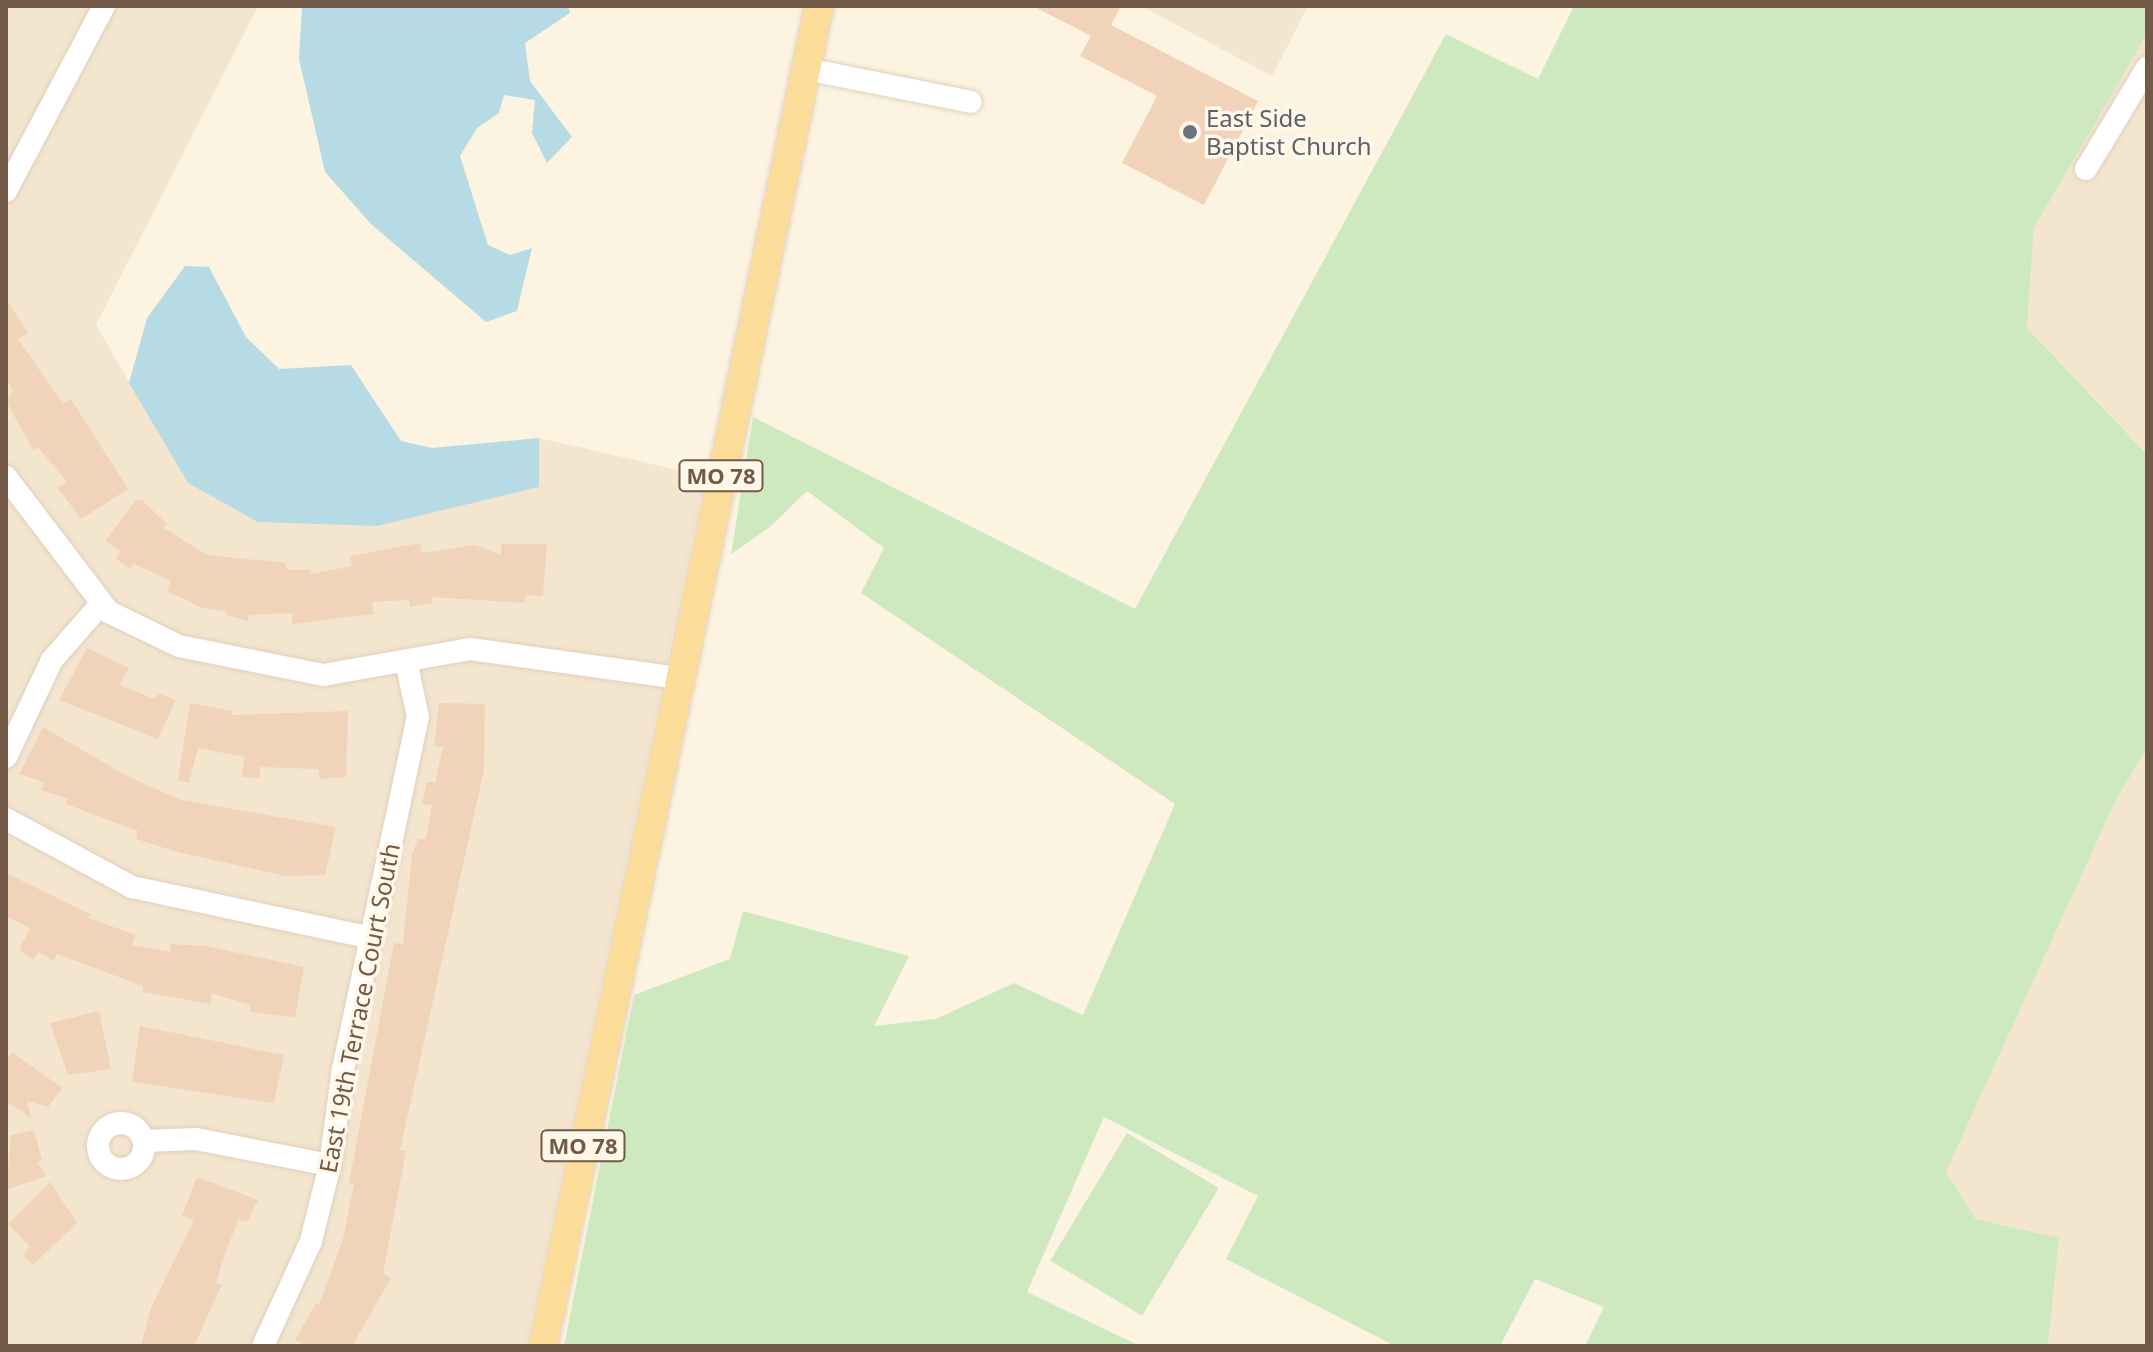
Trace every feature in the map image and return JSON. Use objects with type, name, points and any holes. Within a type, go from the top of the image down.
[{"type":"main road","name":"MO 78","points":[[543,1346],[678,678],[819,6]]},
{"type":"street","points":[[6,191],[97,8]]},
{"type":"street","points":[[2086,169],[2147,68]]},
{"type":"street","points":[[806,69],[971,102]]},
{"type":"street","points":[[6,477],[101,604],[179,646],[224,659],[323,675],[470,649],[678,678]]},
{"type":"street","points":[[6,757],[52,660],[101,604]]},
{"type":"street","name":"East 19th Terrace Court South","points":[[263,1346],[311,1241],[330,1165],[343,1069],[418,717],[406,661]]},
{"type":"street","points":[[6,819],[132,887],[371,938]]},
{"type":"street","points":[[144,1141],[196,1139],[330,1165]]},
{"type":"shaded area","points":[[6,6],[258,6],[96,325],[188,483],[539,487],[539,438],[705,476],[526,1346],[6,1346]]},
{"type":"shaded area","points":[[1141,6],[1308,6],[1272,76]]},
{"type":"shaded area","points":[[2147,34],[2147,453],[2027,328],[2034,228]]},
{"type":"shaded area","points":[[2147,748],[2147,1346],[2047,1346],[2059,1238],[1976,1219],[1946,1172],[2116,800]]},
{"type":"green space","points":[[1574,6],[2147,6],[2147,34],[2034,228],[2027,328],[2147,454],[2147,748],[2116,800],[1946,1172],[1976,1219],[2059,1238],[2048,1344],[1585,1346],[1604,1307],[1535,1279],[1500,1346],[1395,1346],[1226,1259],[1258,1196],[1104,1117],[1027,1292],[1140,1346],[564,1346],[634,995],[730,959],[743,911],[909,956],[874,1026],[936,1019],[1014,983],[1083,1015],[1175,804],[861,593],[884,548],[807,491],[770,527],[731,554],[753,417],[1135,609],[1446,34],[1538,79]]},
{"type":"green space","points":[[1127,1133],[1219,1188],[1142,1316],[1050,1261]]},
{"type":"water","points":[[302,6],[568,6],[570,13],[525,43],[530,81],[572,137],[547,163],[532,133],[535,100],[504,95],[499,113],[477,128],[460,156],[488,245],[510,255],[532,248],[517,311],[486,322],[371,224],[325,172],[299,59]]},
{"type":"water","points":[[185,266],[209,267],[246,337],[279,369],[351,365],[401,441],[432,448],[539,438],[539,487],[377,526],[258,522],[188,483],[129,383],[147,318]]},
{"type":"building","name":"East Side Baptist Church","points":[[1033,6],[1121,6],[1111,25],[1258,101],[1204,205],[1122,163],[1157,96],[1080,56],[1091,36]]},
{"type":"building","points":[[6,299],[28,333],[18,339],[63,404],[71,399],[128,489],[81,519],[58,488],[67,482],[38,447],[33,450],[6,401],[13,390],[6,379]]},
{"type":"building","points":[[136,500],[142,500],[167,524],[164,528],[207,555],[286,563],[287,570],[311,570],[311,574],[352,566],[350,556],[420,543],[422,553],[475,545],[501,555],[501,544],[547,544],[543,596],[525,595],[524,603],[431,597],[433,603],[410,607],[409,600],[372,602],[374,614],[292,624],[292,613],[249,615],[248,621],[228,616],[227,611],[202,608],[167,591],[171,581],[134,564],[130,569],[116,559],[120,551],[105,541]]},
{"type":"building","points":[[87,648],[129,668],[119,685],[155,699],[158,693],[176,700],[158,739],[59,700]]},
{"type":"building","points":[[190,703],[232,711],[231,715],[348,711],[346,777],[320,779],[318,769],[260,767],[260,778],[242,777],[244,757],[198,748],[189,783],[178,780]]},
{"type":"building","points":[[439,703],[485,704],[484,770],[400,1150],[406,1151],[383,1274],[391,1278],[352,1346],[307,1346],[295,1340],[316,1303],[319,1305],[343,1239],[354,1184],[349,1183],[394,943],[403,944],[412,855],[418,839],[426,839],[432,805],[422,804],[427,782],[435,782],[443,747],[434,746]]},
{"type":"building","points":[[43,727],[127,776],[181,800],[336,827],[325,875],[285,876],[177,852],[136,839],[138,831],[66,804],[68,799],[41,790],[44,782],[19,774]]},
{"type":"building","points":[[6,873],[90,914],[88,918],[136,935],[132,945],[171,952],[170,944],[206,946],[304,967],[295,1017],[250,1012],[251,1005],[211,993],[211,1004],[142,992],[143,986],[57,954],[54,961],[39,952],[33,960],[19,950],[30,928],[6,916]]},
{"type":"building","points":[[99,1011],[111,1069],[68,1075],[50,1023]]},
{"type":"building","points":[[140,1026],[284,1055],[274,1103],[132,1082]]},
{"type":"building","points":[[12,1052],[62,1088],[48,1107],[27,1101],[31,1118],[6,1101],[6,1061]]},
{"type":"building","points":[[34,1130],[42,1160],[37,1162],[46,1176],[6,1190],[11,1135]]},
{"type":"building","points":[[197,1177],[258,1200],[247,1222],[238,1220],[216,1284],[222,1284],[194,1346],[141,1346],[151,1308],[194,1220],[182,1216]]},
{"type":"building","points":[[50,1182],[77,1223],[33,1265],[24,1256],[29,1246],[8,1224]]},
{"type":"place","name":"East Side Baptist Church","points":[[1190,132]]}]
